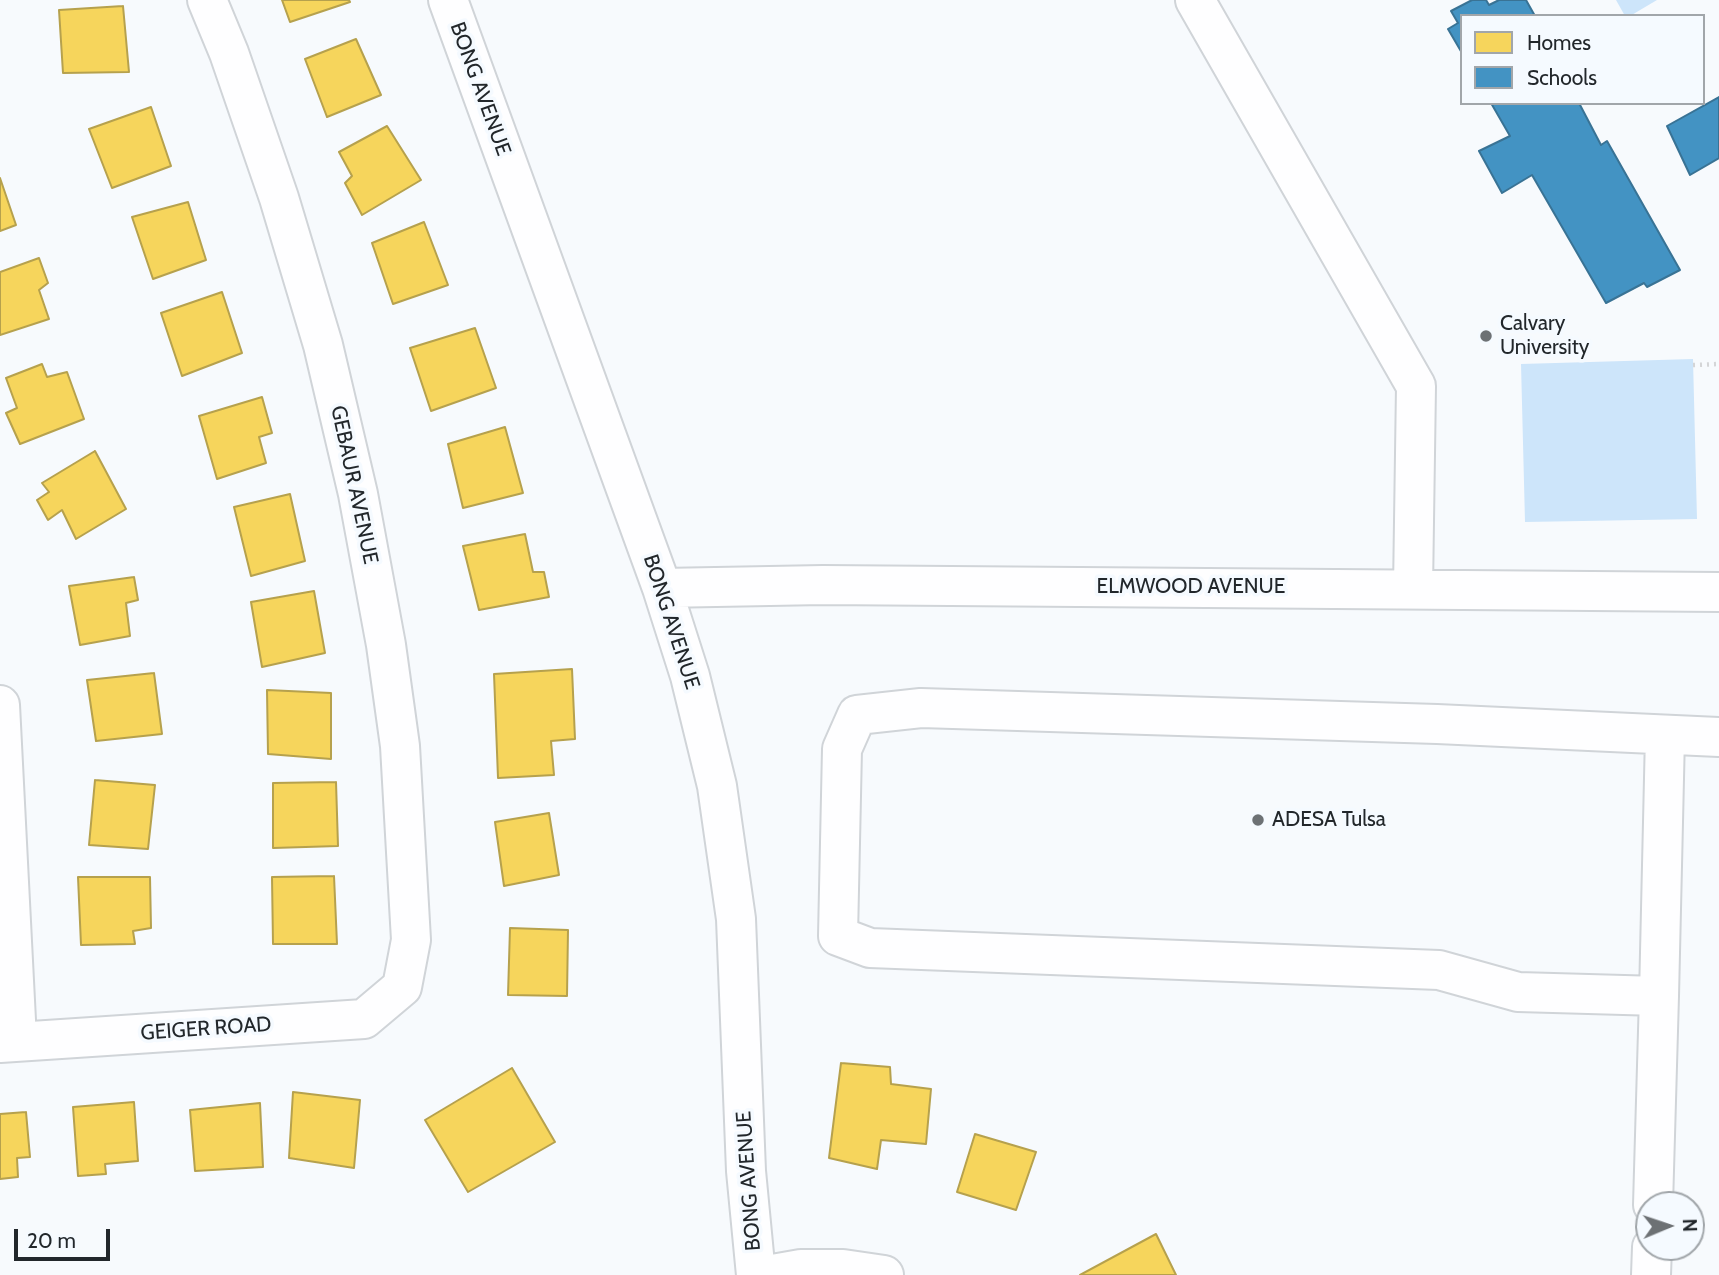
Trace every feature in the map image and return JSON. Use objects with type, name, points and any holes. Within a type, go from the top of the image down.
[{"type":"street","name":"GEBAUR AVENUE","points":[[207,0],[229,53],[279,198],[323,345],[358,494],[386,645],[400,746],[411,940],[402,988]]},
{"type":"street","name":"BONG AVENUE","points":[[448,0],[662,588],[690,676],[717,786],[734,906],[746,1171],[755,1275]]},
{"type":"street","points":[[1195,0],[1416,386],[1413,589]]},
{"type":"street","name":"ELMWOOD AVENUE","points":[[662,588],[823,585],[1719,592]]},
{"type":"street","points":[[0,705],[8,1042]]},
{"type":"street","points":[[1659,996],[1518,992],[1439,970],[870,948],[838,936],[842,749],[857,715],[921,708],[1423,724],[1719,737]]},
{"type":"street","points":[[1653,1191],[1665,735]]},
{"type":"street","name":"GEIGER ROAD","points":[[8,1042],[365,1019],[402,988]]},
{"type":"street","points":[[767,1275],[801,1269],[843,1269],[884,1275]]},
{"type":"path","points":[[1693,365],[1719,364]]},
{"type":"shaded area","points":[[1616,0],[1657,0],[1633,14],[1624,14]]},
{"type":"shaded area","points":[[1693,359],[1697,519],[1525,522],[1521,364]]},
{"type":"building: Homes","points":[[282,0],[349,0],[350,2],[290,22]]},
{"type":"building: Homes","points":[[123,6],[129,72],[63,73],[59,10]]},
{"type":"building: Homes","points":[[356,39],[381,95],[327,117],[305,59]]},
{"type":"building: Homes","points":[[151,107],[171,166],[112,188],[89,129]]},
{"type":"building: Homes","points":[[387,126],[421,180],[362,215],[345,183],[352,176],[339,152]]},
{"type":"building: Homes","points":[[0,178],[16,225],[0,231]]},
{"type":"building: Homes","points":[[188,202],[206,260],[153,279],[132,217]]},
{"type":"building: Homes","points":[[424,222],[448,285],[393,304],[372,243]]},
{"type":"building: Homes","points":[[39,258],[48,283],[39,290],[49,319],[0,335],[0,272]]},
{"type":"building: Homes","points":[[222,292],[242,353],[182,376],[161,313]]},
{"type":"building: Homes","points":[[475,328],[496,388],[431,411],[410,348]]},
{"type":"building: Homes","points":[[42,364],[47,377],[67,372],[84,419],[20,444],[6,413],[17,408],[6,378]]},
{"type":"building: Homes","points":[[262,397],[272,433],[259,437],[266,463],[217,479],[199,416]]},
{"type":"building: Homes","points":[[505,427],[523,493],[463,508],[448,444]]},
{"type":"building: Homes","points":[[95,451],[126,509],[76,539],[62,510],[48,520],[37,500],[49,492],[42,483]]},
{"type":"building: Homes","points":[[290,494],[305,561],[251,576],[234,507]]},
{"type":"building: Homes","points":[[525,534],[533,572],[544,572],[549,597],[479,610],[463,546]]},
{"type":"building: Homes","points":[[134,577],[138,600],[126,603],[130,636],[80,645],[69,586]]},
{"type":"building: Homes","points":[[314,591],[325,653],[262,667],[251,602]]},
{"type":"building: Homes","points":[[572,669],[575,739],[551,741],[554,775],[498,778],[494,674]]},
{"type":"building: Homes","points":[[154,673],[162,734],[96,741],[87,680]]},
{"type":"building: Homes","points":[[267,690],[331,693],[331,759],[268,754]]},
{"type":"building: Homes","points":[[95,780],[155,785],[148,849],[89,845]]},
{"type":"building: Homes","points":[[336,782],[338,846],[273,848],[273,783]]},
{"type":"building: Homes","points":[[549,813],[559,875],[504,886],[495,822]]},
{"type":"building: Homes","points":[[334,876],[337,944],[273,944],[272,877]]},
{"type":"building: Homes","points":[[78,877],[150,877],[151,928],[133,931],[135,944],[81,945]]},
{"type":"building: Homes","points":[[510,928],[568,930],[567,996],[508,995]]},
{"type":"building: Homes","points":[[841,1063],[890,1067],[891,1084],[931,1089],[926,1144],[881,1140],[877,1169],[829,1158]]},
{"type":"building: Homes","points":[[512,1068],[555,1142],[468,1192],[425,1120]]},
{"type":"building: Homes","points":[[293,1092],[360,1100],[354,1168],[289,1158]]},
{"type":"building: Homes","points":[[134,1102],[138,1161],[105,1164],[106,1174],[78,1176],[73,1107]]},
{"type":"building: Homes","points":[[260,1103],[263,1167],[195,1171],[190,1110]]},
{"type":"building: Homes","points":[[26,1112],[30,1157],[17,1158],[18,1177],[0,1179],[0,1114]]},
{"type":"building: Homes","points":[[975,1134],[1036,1152],[1016,1210],[957,1192]]},
{"type":"building: Homes","points":[[1156,1234],[1176,1275],[1080,1275]]},
{"type":"building: Schools","points":[[1472,0],[1486,0],[1489,5],[1499,0],[1526,0],[1534,14],[1460,14],[1460,50],[1448,29],[1458,23],[1451,11]]},
{"type":"building: Schools","points":[[1719,97],[1719,158],[1690,175],[1667,126]]},
{"type":"building: Schools","points":[[1492,105],[1580,105],[1601,145],[1607,141],[1680,270],[1647,287],[1644,283],[1606,303],[1532,175],[1502,193],[1479,151],[1510,136]]},
{"type":"place","name":"Calvary University","points":[[1486,336]]},
{"type":"place","name":"ADESA Tulsa","points":[[1258,820]]}]
